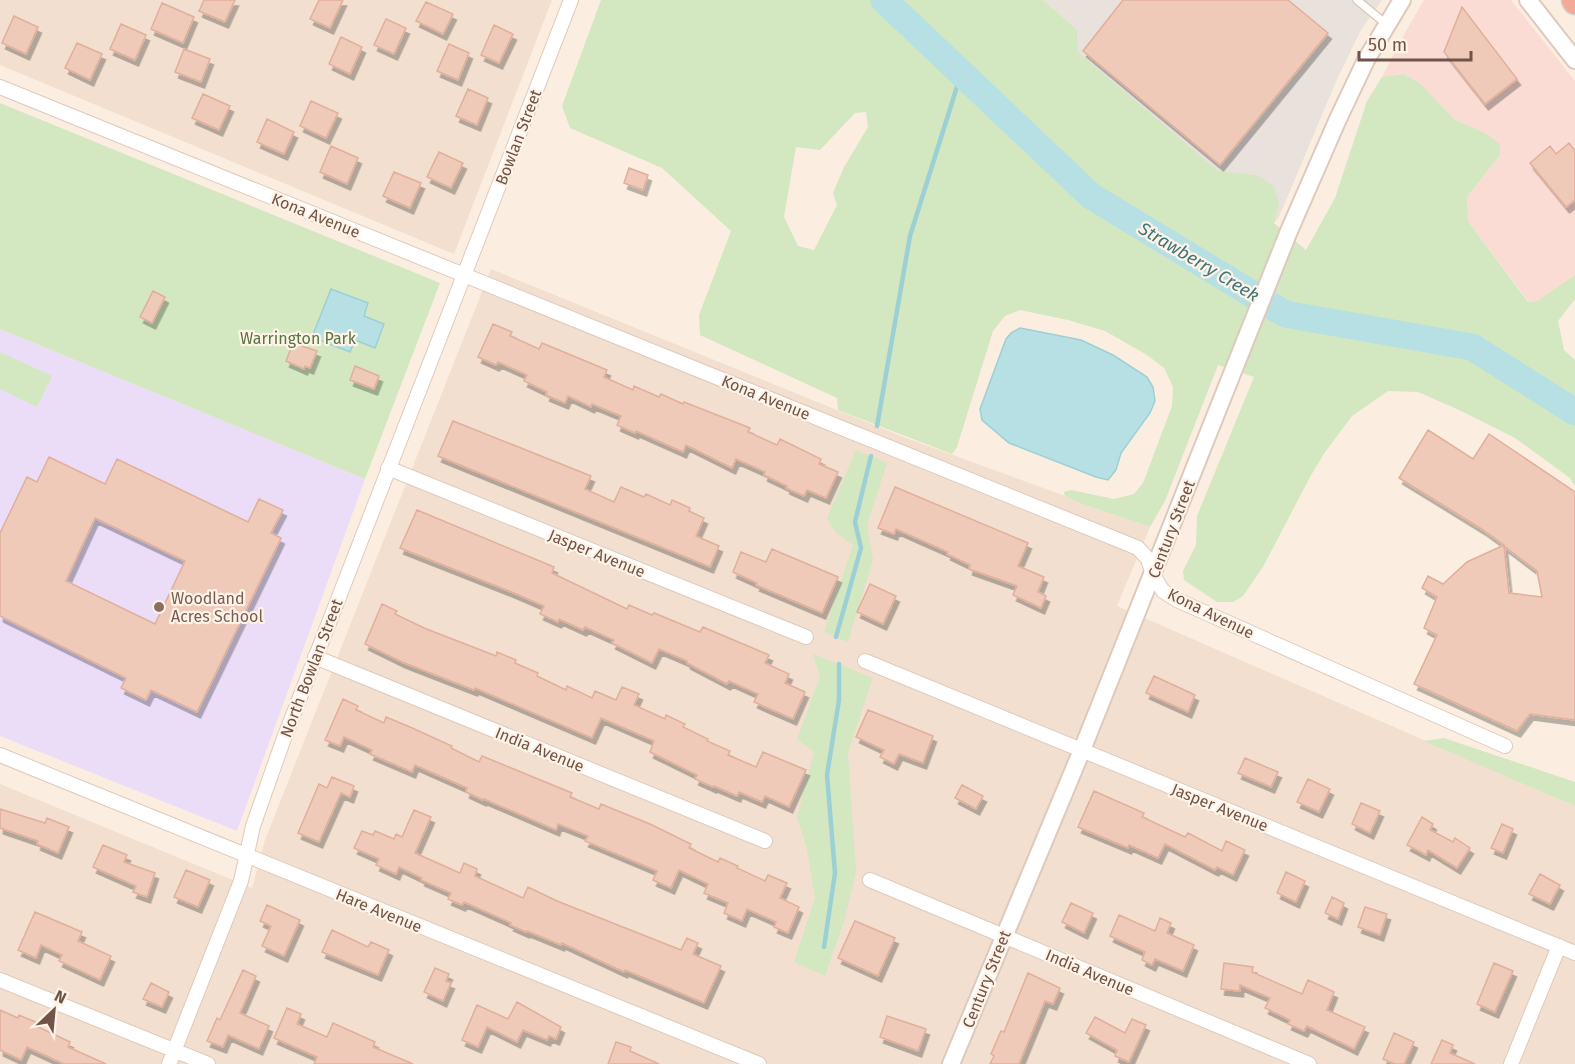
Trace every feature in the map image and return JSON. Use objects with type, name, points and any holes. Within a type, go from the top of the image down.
[{"type":"street","name":"Bowlan Street","points":[[465,275],[571,0]]},
{"type":"street","name":"Century Street","points":[[951,1064],[1082,750],[1289,231],[1366,60],[1402,0]]},
{"type":"street","points":[[1528,0],[1575,60]]},
{"type":"street","name":"Kona Avenue","points":[[0,87],[1138,548],[1148,559],[1153,575],[1163,591],[1177,600],[1505,746]]},
{"type":"street","name":"North Bowlan Street","points":[[169,1064],[241,881],[257,815],[315,657],[465,275]]},
{"type":"street","name":"Jasper Avenue","points":[[388,468],[806,638]]},
{"type":"street","name":"India Avenue","points":[[315,657],[765,841]]},
{"type":"street","name":"Jasper Avenue","points":[[865,661],[1575,953]]},
{"type":"street","name":"Hare Avenue","points":[[0,755],[759,1064]]},
{"type":"street","name":"India Avenue","points":[[870,880],[1309,1064]]},
{"type":"street","points":[[1511,1064],[1559,946]]},
{"type":"street","points":[[0,980],[208,1064]]},
{"type":"lane","points":[[1357,0],[1386,24]]},
{"type":"shaded area","points":[[0,0],[552,0],[454,254],[0,65]]},
{"type":"shaded area","points":[[1043,0],[1382,0],[1361,30],[1338,77],[1279,217],[1274,223],[1279,204],[1257,175],[1218,172],[1078,52],[1077,30]]},
{"type":"shaded area","points":[[1424,0],[1511,0],[1575,81],[1575,275],[1537,301],[1529,302],[1468,221],[1467,197],[1500,155],[1485,133],[1455,120],[1420,83],[1404,74],[1382,77]]},
{"type":"shaded area","points":[[491,269],[901,436],[1150,527],[1117,606],[1575,806],[1575,1064],[0,1064],[0,784],[252,888],[265,840]]},
{"type":"shaded area","name":"Woodland Acres School","points":[[0,329],[365,479],[237,831],[0,736]]},
{"type":"green space","points":[[601,0],[1043,0],[1077,30],[1078,52],[1218,171],[1257,175],[1274,187],[1279,204],[1274,223],[1306,250],[1335,198],[1367,101],[1382,77],[1404,74],[1420,83],[1455,120],[1485,133],[1500,144],[1500,155],[1467,197],[1468,221],[1528,302],[1537,301],[1575,275],[1575,299],[1558,321],[1564,350],[1575,360],[1575,486],[1570,478],[1515,438],[1418,392],[1388,391],[1352,416],[1325,452],[1263,567],[1243,596],[1233,602],[1217,602],[1184,580],[1183,571],[1196,545],[1197,516],[1254,377],[1218,365],[1165,501],[1150,527],[1082,504],[1065,496],[1064,492],[1071,490],[1114,499],[1134,494],[1143,483],[1172,406],[1173,387],[1164,368],[1147,355],[1105,331],[1068,320],[1020,310],[1005,316],[993,331],[957,447],[952,454],[838,410],[837,398],[700,335],[699,315],[731,231],[662,168],[570,128],[562,106]],"holes":[[[866,112],[868,127],[844,167],[833,193],[837,205],[814,250],[798,246],[784,217],[796,147],[820,150],[855,113]]]},
{"type":"green space","name":"Warrington Park","points":[[0,103],[440,283],[365,479],[0,329]]},
{"type":"green space","points":[[0,352],[52,376],[37,407],[0,389]]},
{"type":"green space","points":[[856,450],[887,463],[867,525],[873,559],[848,642],[824,632],[853,545],[835,532],[827,518]]},
{"type":"green space","points":[[813,654],[873,678],[848,752],[856,872],[845,918],[825,976],[794,962],[815,898],[807,849],[797,817],[814,752],[797,739],[820,677]]},
{"type":"green space","points":[[1444,738],[1575,782],[1575,806],[1424,741]]},
{"type":"water","points":[[331,289],[368,303],[364,316],[384,324],[375,348],[355,340],[350,352],[312,337]]},
{"type":"water","points":[[1020,328],[1081,340],[1113,355],[1147,377],[1153,387],[1155,401],[1150,413],[1121,453],[1116,470],[1108,480],[1009,443],[982,420],[980,409],[1006,339]]},
{"type":"building","points":[[204,0],[235,0],[225,22],[199,11]]},
{"type":"building","points":[[319,0],[343,0],[330,28],[310,19]]},
{"type":"building","points":[[1123,0],[1288,0],[1328,33],[1220,165],[1083,51]]},
{"type":"building","points":[[426,2],[453,14],[443,34],[416,21]]},
{"type":"building","points":[[162,3],[194,17],[183,43],[151,29]]},
{"type":"building","points":[[1462,7],[1517,79],[1485,104],[1444,52]]},
{"type":"building","points":[[14,16],[38,27],[26,54],[2,43]]},
{"type":"building","points":[[386,19],[406,28],[394,54],[374,45]]},
{"type":"building","points":[[121,24],[146,35],[135,60],[110,49]]},
{"type":"building","points":[[494,25],[513,34],[499,63],[481,55]]},
{"type":"building","points":[[341,37],[362,47],[350,74],[329,64]]},
{"type":"building","points":[[77,43],[102,54],[90,80],[65,68]]},
{"type":"building","points":[[449,44],[469,53],[458,80],[437,71]]},
{"type":"building","points":[[184,49],[210,59],[201,82],[175,72]]},
{"type":"building","points":[[468,89],[488,98],[477,125],[456,116]]},
{"type":"building","points":[[203,94],[230,106],[219,130],[192,118]]},
{"type":"building","points":[[311,101],[338,113],[326,138],[300,126]]},
{"type":"building","points":[[267,119],[294,132],[284,154],[257,142]]},
{"type":"building","points":[[1569,143],[1575,151],[1575,200],[1566,207],[1530,163],[1550,146],[1556,154]]},
{"type":"building","points":[[331,146],[358,158],[347,184],[320,172]]},
{"type":"building","points":[[439,152],[463,163],[451,188],[427,177]]},
{"type":"building","points":[[629,168],[648,175],[643,190],[624,183]]},
{"type":"building","points":[[394,172],[421,183],[410,208],[383,196]]},
{"type":"building","points":[[153,291],[165,297],[152,323],[140,317]]},
{"type":"building","points":[[493,324],[512,332],[510,336],[539,349],[542,343],[607,370],[604,377],[633,390],[634,386],[659,397],[661,394],[683,404],[684,402],[750,428],[748,432],[777,445],[780,439],[821,459],[819,464],[838,472],[826,498],[807,490],[804,496],[764,475],[765,472],[736,459],[732,468],[686,445],[683,452],[636,431],[635,433],[617,425],[621,416],[592,404],[591,407],[568,396],[565,403],[546,395],[547,392],[524,381],[527,375],[498,362],[496,365],[478,357]]},
{"type":"building","points":[[293,343],[317,351],[310,368],[305,366],[304,369],[286,361]]},
{"type":"building","points":[[355,366],[379,376],[374,389],[350,380]]},
{"type":"building","points":[[453,421],[591,476],[585,489],[614,502],[621,487],[644,497],[646,494],[670,505],[672,500],[690,508],[689,511],[704,518],[696,536],[719,546],[710,567],[438,456]]},
{"type":"building","points":[[1428,430],[1473,459],[1489,434],[1575,492],[1575,720],[1530,714],[1517,731],[1414,684],[1437,635],[1424,628],[1437,597],[1422,588],[1428,576],[1443,584],[1467,562],[1504,545],[1399,478]],"holes":[[[1504,546],[1537,571],[1542,597],[1509,593]]]},
{"type":"building","points":[[49,457],[105,484],[117,459],[248,522],[259,499],[283,510],[271,533],[281,538],[197,712],[151,690],[146,700],[121,688],[126,678],[0,616],[0,533],[27,477],[37,482]],"holes":[[[95,518],[185,561],[155,624],[66,581]]]},
{"type":"building","points":[[895,487],[1028,543],[1018,566],[1044,577],[1038,592],[1046,596],[1041,608],[1013,595],[1017,586],[969,569],[970,565],[947,554],[948,552],[896,529],[894,534],[878,528]]},
{"type":"building","points":[[417,510],[554,567],[552,573],[627,609],[629,605],[700,632],[703,627],[769,655],[765,663],[789,674],[785,683],[805,692],[793,719],[754,702],[758,694],[729,681],[727,684],[687,661],[659,649],[652,663],[612,643],[614,640],[585,627],[583,630],[559,619],[558,622],[540,614],[544,606],[400,548]]},
{"type":"building","points":[[772,549],[838,577],[822,613],[756,585],[757,583],[733,572],[741,552],[766,562]]},
{"type":"building","points":[[870,584],[896,596],[883,624],[857,612]]},
{"type":"building","points":[[382,604],[397,611],[395,614],[424,628],[496,656],[497,652],[516,660],[515,663],[538,673],[537,676],[566,690],[567,686],[592,698],[595,691],[616,700],[622,687],[639,694],[634,705],[665,719],[666,715],[685,724],[683,727],[730,751],[728,755],[756,767],[763,752],[806,770],[789,807],[765,796],[762,802],[739,792],[737,796],[713,787],[695,779],[697,775],[650,752],[654,741],[601,718],[592,738],[475,688],[474,690],[402,662],[365,644]]},
{"type":"building","points":[[1154,676],[1195,695],[1188,712],[1146,693]]},
{"type":"building","points":[[343,699],[358,706],[356,710],[384,723],[386,717],[452,746],[451,748],[479,762],[482,756],[572,793],[570,797],[599,809],[601,804],[650,824],[691,844],[689,848],[718,862],[720,858],[765,881],[768,875],[787,883],[780,898],[799,907],[788,933],[774,927],[776,922],[747,909],[742,921],[724,913],[728,903],[704,893],[708,884],[679,870],[671,888],[653,880],[657,871],[585,841],[588,836],[558,824],[556,830],[483,800],[466,792],[467,788],[415,765],[412,772],[370,754],[372,750],[344,737],[340,746],[325,740]]},
{"type":"building","points":[[868,710],[933,736],[923,763],[899,754],[894,764],[880,757],[884,750],[856,737]]},
{"type":"building","points":[[1245,758],[1278,772],[1271,787],[1238,773]]},
{"type":"building","points":[[332,777],[354,786],[350,797],[341,793],[319,842],[298,833],[319,784],[327,788]]},
{"type":"building","points":[[1308,779],[1330,789],[1319,812],[1297,802]]},
{"type":"building","points":[[962,785],[983,796],[976,809],[955,798]]},
{"type":"building","points":[[1094,791],[1144,813],[1142,817],[1185,837],[1188,833],[1222,851],[1226,841],[1245,850],[1233,875],[1217,867],[1215,870],[1165,844],[1158,858],[1078,827]]},
{"type":"building","points":[[1361,803],[1380,811],[1370,833],[1352,824]]},
{"type":"building","points":[[0,809],[45,823],[47,818],[69,827],[58,853],[37,844],[38,841],[0,828]]},
{"type":"building","points":[[414,810],[431,817],[415,853],[460,873],[464,863],[477,869],[475,876],[523,898],[528,887],[557,901],[681,950],[687,938],[698,943],[693,954],[721,966],[704,1003],[625,970],[624,972],[562,943],[561,945],[526,932],[464,902],[462,905],[448,899],[451,893],[399,867],[396,874],[376,865],[379,859],[354,848],[362,831],[373,835],[375,831],[394,839],[396,834],[402,837]]},
{"type":"building","points":[[1422,817],[1433,824],[1430,830],[1453,842],[1455,838],[1470,848],[1457,868],[1428,850],[1426,855],[1407,845]]},
{"type":"building","points":[[1502,824],[1513,829],[1503,853],[1491,848]]},
{"type":"building","points":[[103,845],[127,855],[124,862],[155,873],[147,897],[133,892],[136,886],[93,867]]},
{"type":"building","points":[[186,870],[210,880],[198,907],[174,897]]},
{"type":"building","points":[[1286,872],[1305,881],[1296,902],[1277,893]]},
{"type":"building","points":[[1540,874],[1560,885],[1550,904],[1529,894]]},
{"type":"building","points":[[1332,897],[1344,903],[1338,919],[1325,913]]},
{"type":"building","points":[[1071,903],[1093,913],[1084,933],[1062,922]]},
{"type":"building","points":[[267,905],[300,920],[284,956],[262,946],[271,926],[260,921]]},
{"type":"building","points":[[1365,907],[1387,914],[1380,935],[1358,927]]},
{"type":"building","points":[[35,912],[82,932],[78,941],[111,956],[100,980],[59,961],[62,955],[41,945],[36,958],[18,950]]},
{"type":"building","points":[[1119,915],[1155,931],[1160,918],[1171,923],[1167,933],[1194,945],[1183,971],[1155,959],[1152,965],[1142,960],[1145,952],[1110,936]]},
{"type":"building","points":[[855,921],[895,938],[878,976],[838,958]]},
{"type":"building","points":[[332,930],[368,947],[371,942],[389,950],[378,975],[322,952]]},
{"type":"building","points":[[1224,963],[1253,967],[1252,972],[1302,994],[1308,980],[1334,992],[1327,1010],[1365,1027],[1354,1049],[1307,1026],[1304,1031],[1288,1024],[1290,1020],[1265,1008],[1270,998],[1240,985],[1240,991],[1221,989]]},
{"type":"building","points":[[1494,963],[1513,971],[1495,1012],[1477,1004]]},
{"type":"building","points":[[435,968],[449,974],[446,981],[451,983],[443,1001],[424,992]]},
{"type":"building","points":[[243,970],[256,976],[240,1013],[269,1026],[259,1049],[228,1035],[223,1047],[207,1041],[217,1018],[220,1020]]},
{"type":"building","points":[[1028,973],[1060,988],[1053,1004],[1045,1001],[1019,1064],[990,1064],[994,1056],[991,1054],[1001,1031],[1004,1032]]},
{"type":"building","points":[[151,983],[169,992],[162,1007],[143,999]]},
{"type":"building","points":[[517,1002],[561,1027],[556,1039],[549,1036],[547,1040],[523,1030],[517,1042],[487,1027],[478,1047],[462,1040],[477,1005],[508,1019]]},
{"type":"building","points":[[287,1008],[301,1014],[297,1024],[327,1037],[333,1023],[375,1042],[373,1047],[413,1064],[314,1064],[317,1057],[274,1038]]},
{"type":"building","points":[[0,1010],[38,1023],[36,1026],[70,1042],[68,1047],[106,1064],[64,1064],[27,1047],[21,1060],[0,1050]]},
{"type":"building","points":[[887,1016],[926,1029],[918,1051],[880,1037]]},
{"type":"building","points":[[1095,1017],[1125,1033],[1132,1019],[1146,1025],[1129,1062],[1115,1056],[1117,1050],[1086,1033]]},
{"type":"building","points":[[1394,1033],[1414,1042],[1404,1064],[1395,1064],[1383,1059]]},
{"type":"building","points":[[1442,1040],[1453,1045],[1450,1053],[1475,1064],[1431,1064]]},
{"type":"building","points":[[616,1042],[631,1047],[630,1051],[659,1064],[608,1064]]},
{"type":"waterway","name":"Strawberry Creek","points":[[884,0],[1091,196],[1285,314],[1472,347],[1575,412]]},
{"type":"waterway","points":[[877,426],[910,236],[961,74]]},
{"type":"waterway","points":[[836,637],[861,548],[855,522],[871,456]]},
{"type":"waterway","points":[[824,947],[835,873],[827,775],[839,700],[839,664]]},
{"type":"place","name":"Woodland Acres School","points":[[159,607]]}]
